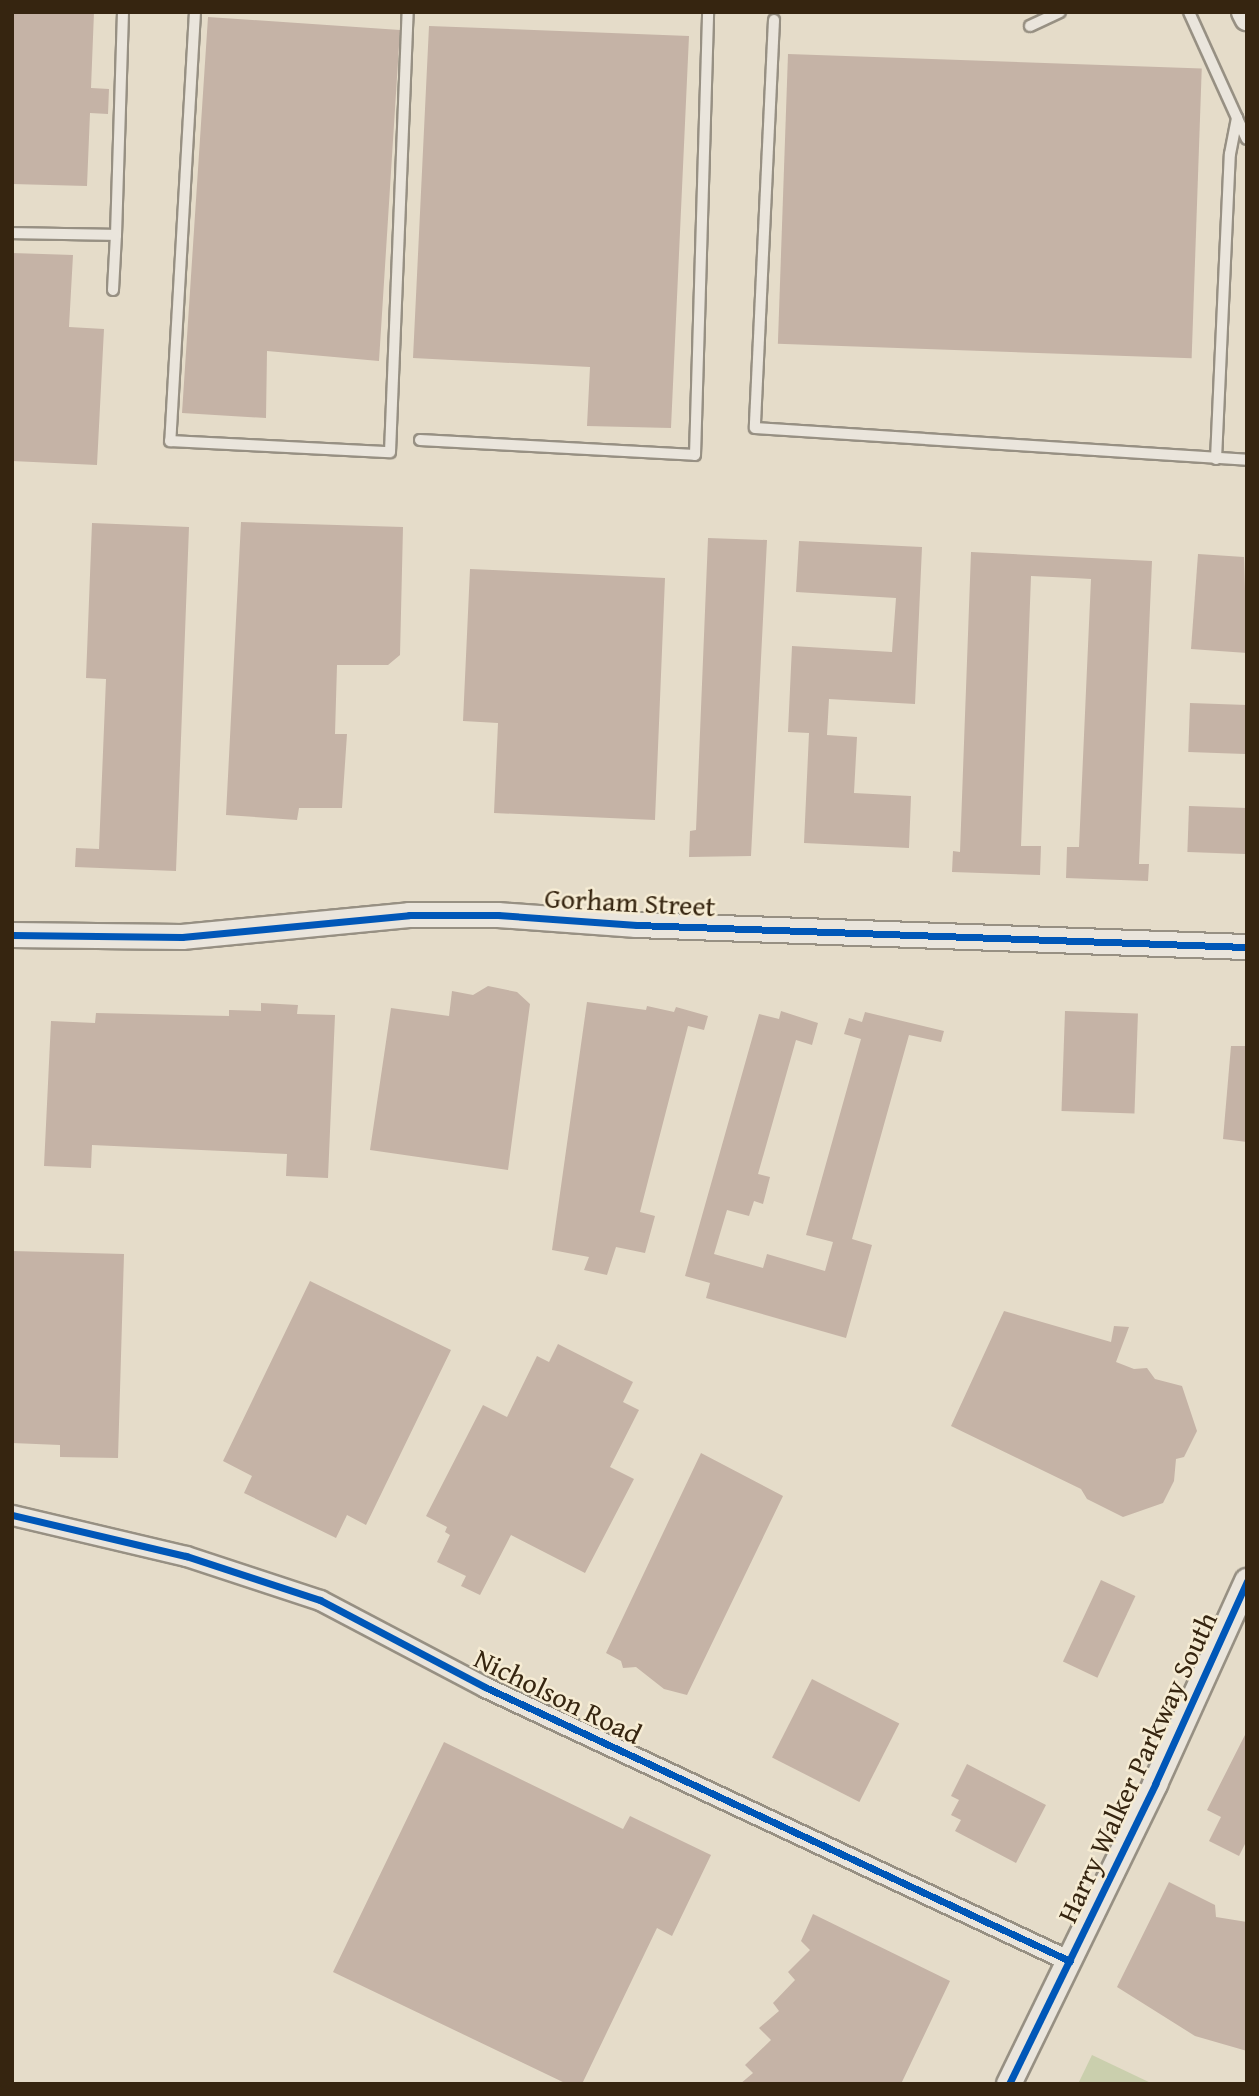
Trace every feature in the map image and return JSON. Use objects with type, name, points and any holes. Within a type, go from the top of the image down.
[{"type":"street","points":[[1244,12],[1247,18]]},
{"type":"street","name":"Gorham Street","points":[[12,935],[182,937],[409,915],[498,915],[637,925],[1247,947]]},
{"type":"street","name":"Nicholson Road","points":[[12,1514],[186,1556],[320,1600],[485,1687],[1069,1961]]},
{"type":"street","name":"Harry Walker Parkway South","points":[[1009,2084],[1247,1581]]},
{"type":"lane","points":[[113,290],[123,12]]},
{"type":"lane","points":[[195,12],[170,441],[390,452],[408,12]]},
{"type":"lane","points":[[420,440],[695,455],[708,12]]},
{"type":"lane","points":[[1030,26],[1060,12]]},
{"type":"lane","points":[[1189,12],[1247,139]]},
{"type":"lane","points":[[774,20],[755,428],[1247,460]]},
{"type":"lane","points":[[1216,458],[1230,154],[1237,118]]},
{"type":"lane","points":[[12,233],[116,235]]},
{"type":"green space","points":[[1092,2055],[1153,2084],[1078,2084]]},
{"type":"building","points":[[12,12],[94,12],[91,88],[109,89],[108,114],[90,113],[87,186],[12,184]]},
{"type":"building","points":[[208,17],[400,30],[379,361],[267,351],[266,418],[182,413]]},
{"type":"building","points":[[429,26],[689,36],[671,428],[587,426],[590,367],[413,358]]},
{"type":"building","points":[[788,54],[1202,68],[1192,358],[778,344]]},
{"type":"building","points":[[12,253],[73,255],[69,327],[104,329],[97,465],[12,461]]},
{"type":"building","points":[[241,522],[403,527],[400,655],[388,665],[337,665],[335,734],[347,734],[342,808],[299,808],[297,820],[226,815]]},
{"type":"building","points":[[92,523],[189,527],[176,871],[75,867],[76,848],[99,849],[106,679],[86,678]]},
{"type":"building","points":[[708,538],[767,540],[751,856],[689,857],[690,831],[696,830]]},
{"type":"building","points":[[799,541],[922,547],[915,704],[829,699],[827,735],[857,737],[854,793],[911,796],[909,848],[804,843],[809,733],[788,732],[792,646],[892,652],[896,598],[796,592]]},
{"type":"building","points":[[971,552],[1152,561],[1139,864],[1149,864],[1148,881],[1066,878],[1067,847],[1079,847],[1091,579],[1031,576],[1021,846],[1041,846],[1040,875],[952,872],[953,851],[960,852]]},
{"type":"building","points":[[1198,554],[1244,557],[1247,653],[1191,649]]},
{"type":"building","points":[[470,569],[665,578],[655,820],[494,813],[498,723],[463,721]]},
{"type":"building","points":[[1190,703],[1247,705],[1245,754],[1188,752]]},
{"type":"building","points":[[1189,806],[1247,808],[1245,854],[1187,852]]},
{"type":"building","points":[[488,986],[517,992],[530,1004],[508,1170],[370,1150],[391,1008],[449,1016],[452,991],[473,995]]},
{"type":"building","points":[[587,1002],[646,1010],[647,1006],[674,1012],[676,1007],[708,1016],[704,1030],[688,1026],[640,1212],[655,1216],[645,1253],[616,1247],[607,1275],[584,1270],[589,1257],[552,1250]]},
{"type":"building","points":[[261,1003],[298,1005],[297,1014],[335,1015],[328,1178],[286,1176],[287,1154],[92,1145],[91,1168],[44,1166],[51,1021],[95,1023],[96,1013],[229,1016],[229,1010],[261,1011]]},
{"type":"building","points":[[781,1011],[818,1023],[812,1045],[796,1040],[758,1174],[770,1177],[763,1204],[754,1201],[749,1216],[727,1210],[714,1254],[763,1268],[767,1254],[825,1271],[833,1242],[806,1235],[861,1039],[844,1034],[849,1018],[862,1022],[865,1012],[944,1031],[941,1042],[909,1035],[852,1239],[872,1245],[846,1338],[706,1298],[710,1283],[685,1276],[759,1014],[779,1019]]},
{"type":"building","points":[[1065,1011],[1138,1014],[1134,1113],[1062,1111]]},
{"type":"building","points":[[1231,1046],[1247,1046],[1247,1142],[1223,1139]]},
{"type":"building","points":[[12,1251],[124,1254],[118,1458],[60,1457],[60,1445],[12,1443]]},
{"type":"building","points":[[310,1281],[451,1350],[366,1525],[347,1515],[336,1538],[244,1493],[252,1476],[223,1461]]},
{"type":"building","points":[[1004,1311],[1111,1342],[1114,1326],[1129,1327],[1116,1362],[1134,1369],[1147,1368],[1155,1379],[1182,1386],[1197,1431],[1184,1457],[1176,1459],[1174,1481],[1163,1503],[1123,1517],[1087,1499],[1081,1489],[951,1426]]},
{"type":"building","points":[[558,1344],[633,1382],[623,1402],[639,1410],[610,1467],[634,1479],[585,1573],[511,1535],[480,1595],[461,1586],[466,1576],[437,1562],[450,1535],[445,1532],[447,1527],[426,1516],[483,1405],[507,1417],[537,1356],[549,1362]]},
{"type":"building","points":[[701,1453],[783,1496],[687,1695],[664,1689],[636,1667],[623,1668],[621,1661],[606,1653]]},
{"type":"building","points":[[1101,1580],[1135,1596],[1097,1678],[1063,1662]]},
{"type":"building","points":[[812,1679],[899,1723],[859,1802],[772,1757]]},
{"type":"building","points":[[1247,1731],[1247,1840],[1239,1856],[1209,1841],[1221,1817],[1207,1810]]},
{"type":"building","points":[[444,1742],[623,1829],[630,1816],[711,1855],[672,1936],[657,1928],[582,2084],[567,2084],[333,1972]]},
{"type":"building","points":[[967,1764],[1046,1805],[1016,1863],[955,1831],[961,1820],[951,1815],[959,1800],[951,1796]]},
{"type":"building","points":[[1169,1882],[1215,1905],[1216,1917],[1247,1922],[1247,2051],[1195,2036],[1117,1987]]},
{"type":"building","points":[[813,1914],[950,1981],[901,2084],[740,2084],[753,2073],[745,2065],[771,2040],[759,2028],[779,2011],[773,2003],[795,1980],[788,1972],[810,1950],[801,1941]]},
{"type":"cycle path","points":[[12,935],[182,937],[409,915],[498,915],[637,925],[1247,947]]},
{"type":"cycle path","points":[[12,1515],[186,1556],[320,1600],[485,1687],[1070,1961]]},
{"type":"cycle path","points":[[1009,2084],[1155,1784],[1247,1581]]}]
